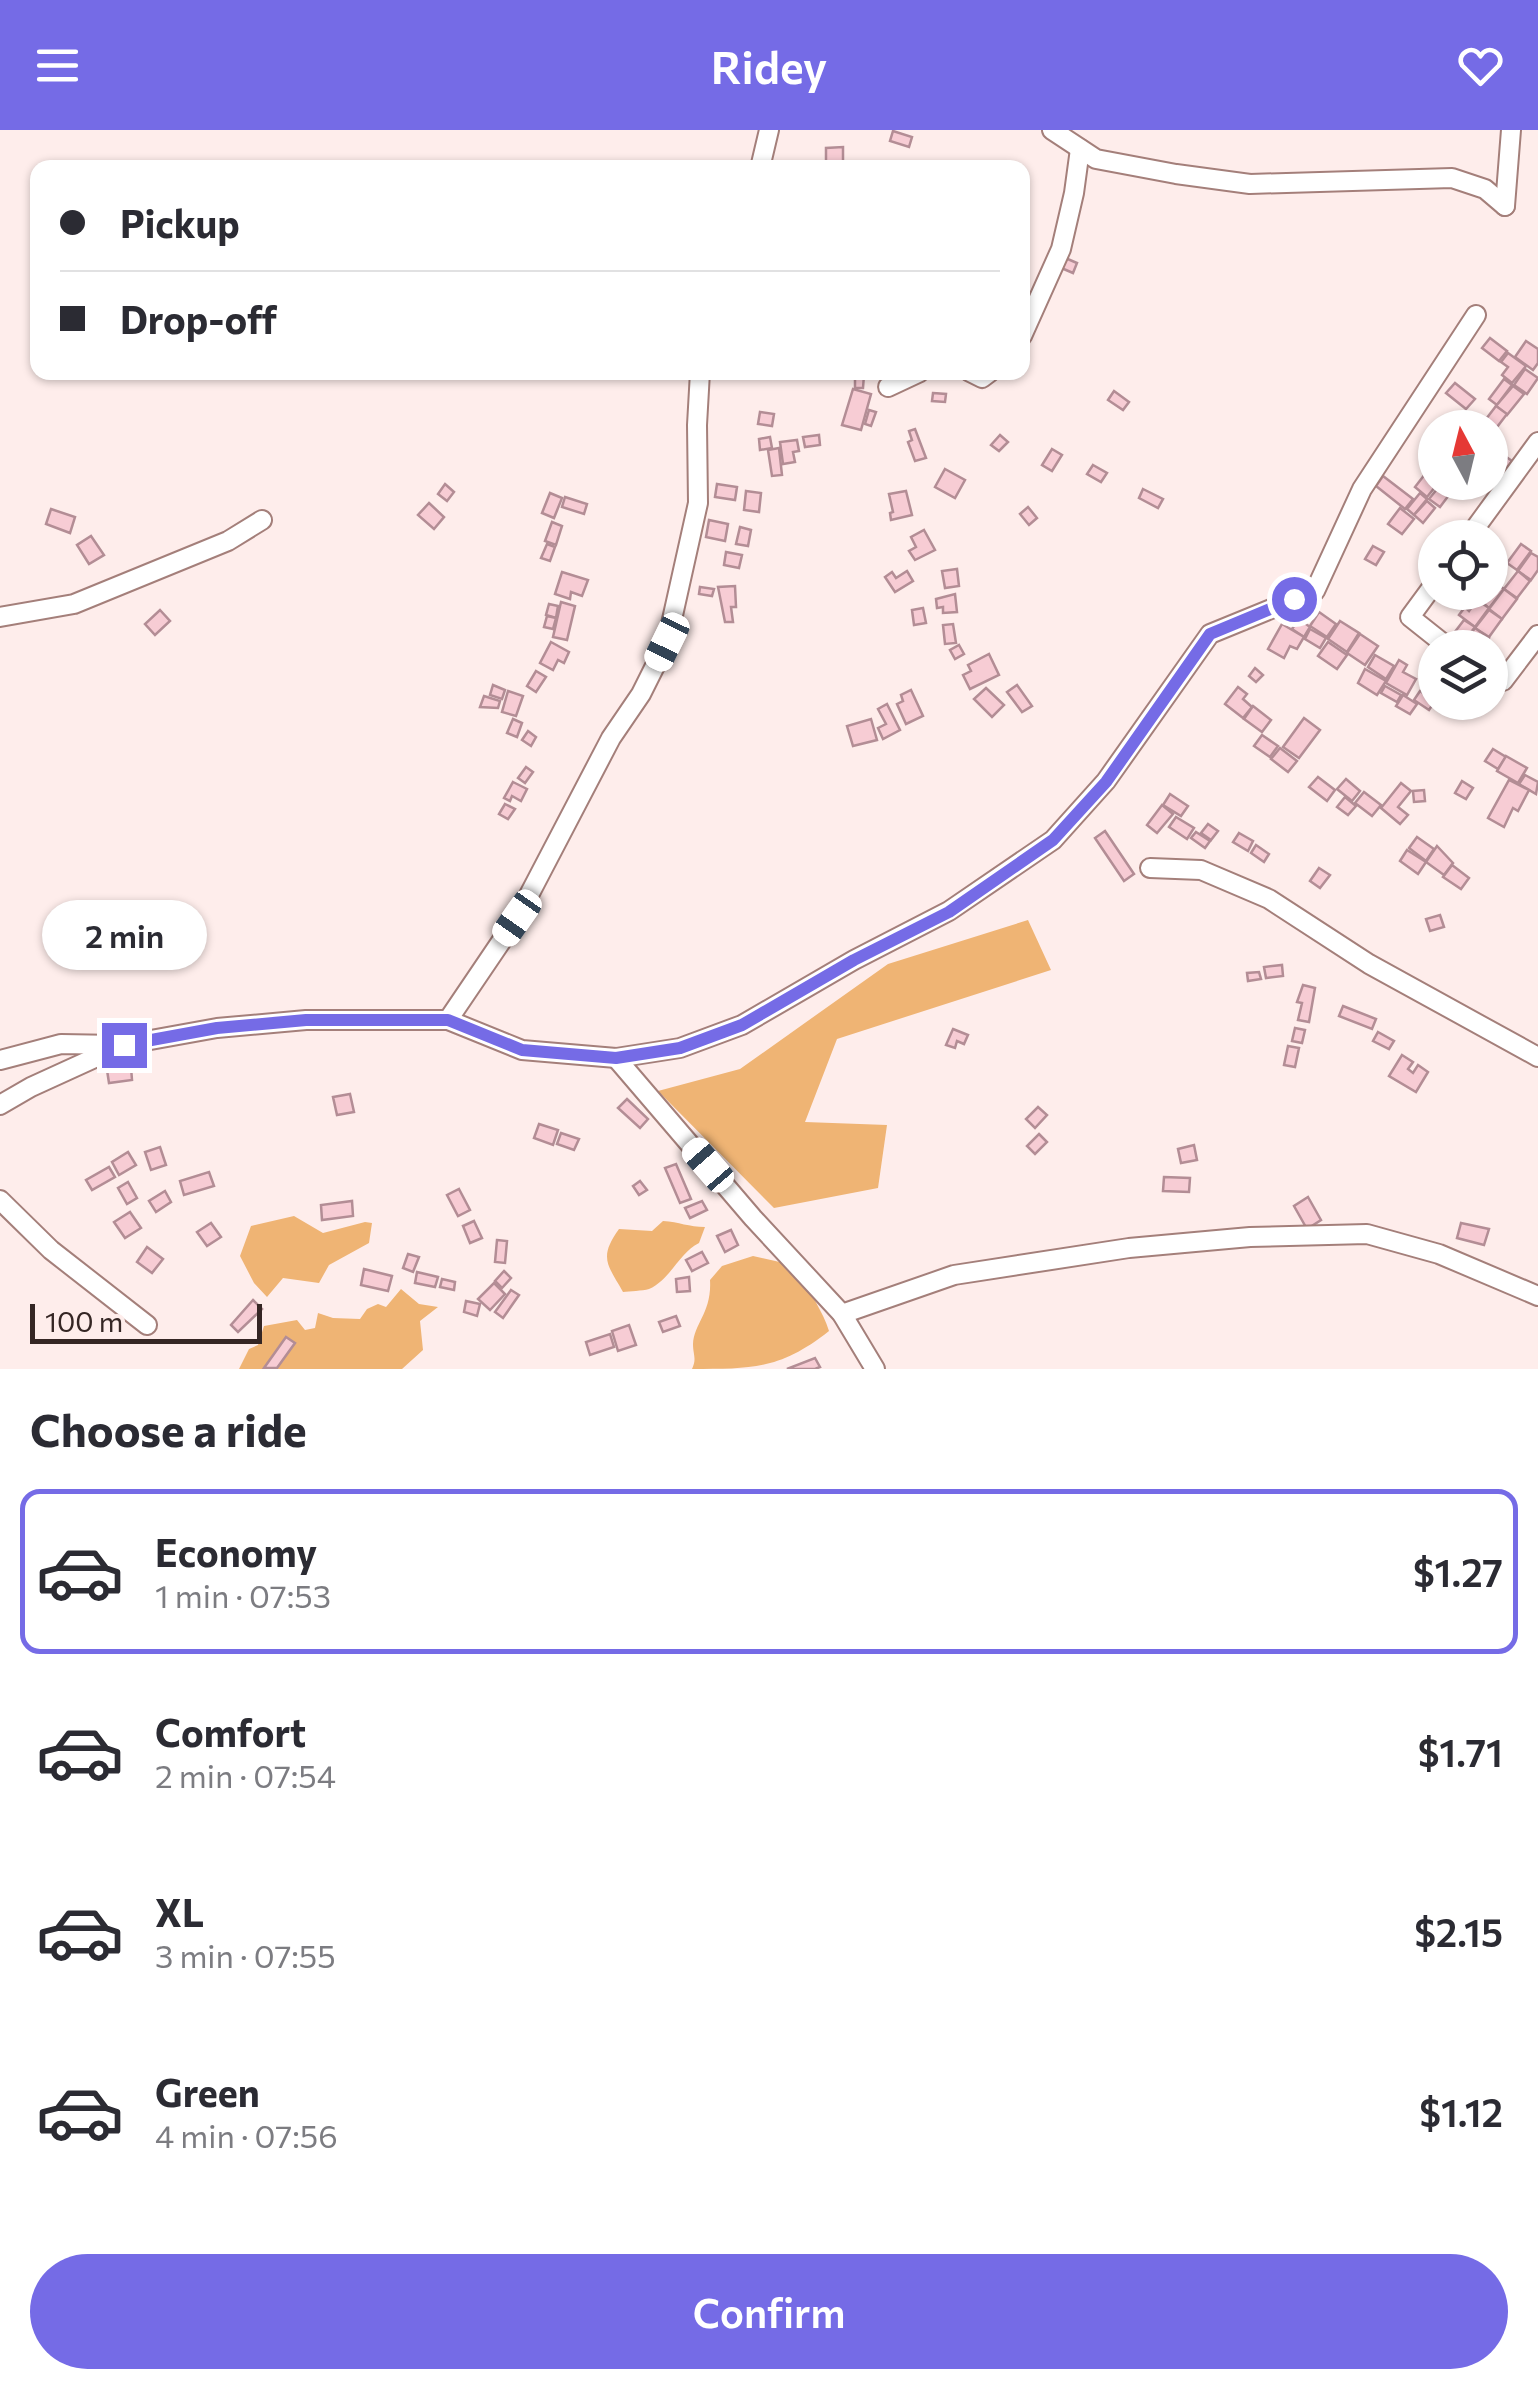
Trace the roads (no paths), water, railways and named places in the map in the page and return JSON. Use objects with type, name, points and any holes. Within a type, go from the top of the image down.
[{"type":"street","points":[[762,160],[769,130]]},
{"type":"street","points":[[1052,130],[1096,159],[1250,184],[1452,178],[1486,189],[1504,206],[1511,130]]},
{"type":"street","points":[[1030,318],[1061,249],[1080,149]]},
{"type":"street","points":[[0,1060],[61,1044],[124,1045],[217,1028],[306,1020],[448,1020],[522,1050],[616,1058],[680,1048],[742,1025],[854,960],[949,912],[1053,840],[1106,782],[1210,634],[1315,591],[1362,489],[1476,314]]},
{"type":"street","points":[[448,1020],[517,918],[611,738],[641,694],[667,642],[698,503],[699,380]]},
{"type":"street","points":[[888,387],[903,380]]},
{"type":"street","points":[[1481,520],[1538,442]]},
{"type":"street","points":[[0,617],[74,604],[228,541],[262,520]]},
{"type":"street","points":[[1418,606],[1410,617],[1426,630]]},
{"type":"street","points":[[1508,673],[1538,635]]},
{"type":"street","points":[[1150,868],[1201,870],[1269,899],[1370,964],[1538,1058]]},
{"type":"street","points":[[0,1105],[31,1086],[124,1045]]},
{"type":"street","points":[[616,1058],[842,1314],[875,1369]]},
{"type":"street","points":[[0,1200],[51,1250],[148,1325]]},
{"type":"street","points":[[842,1314],[954,1275],[1129,1248],[1367,1234],[1440,1254],[1538,1296]]}]
